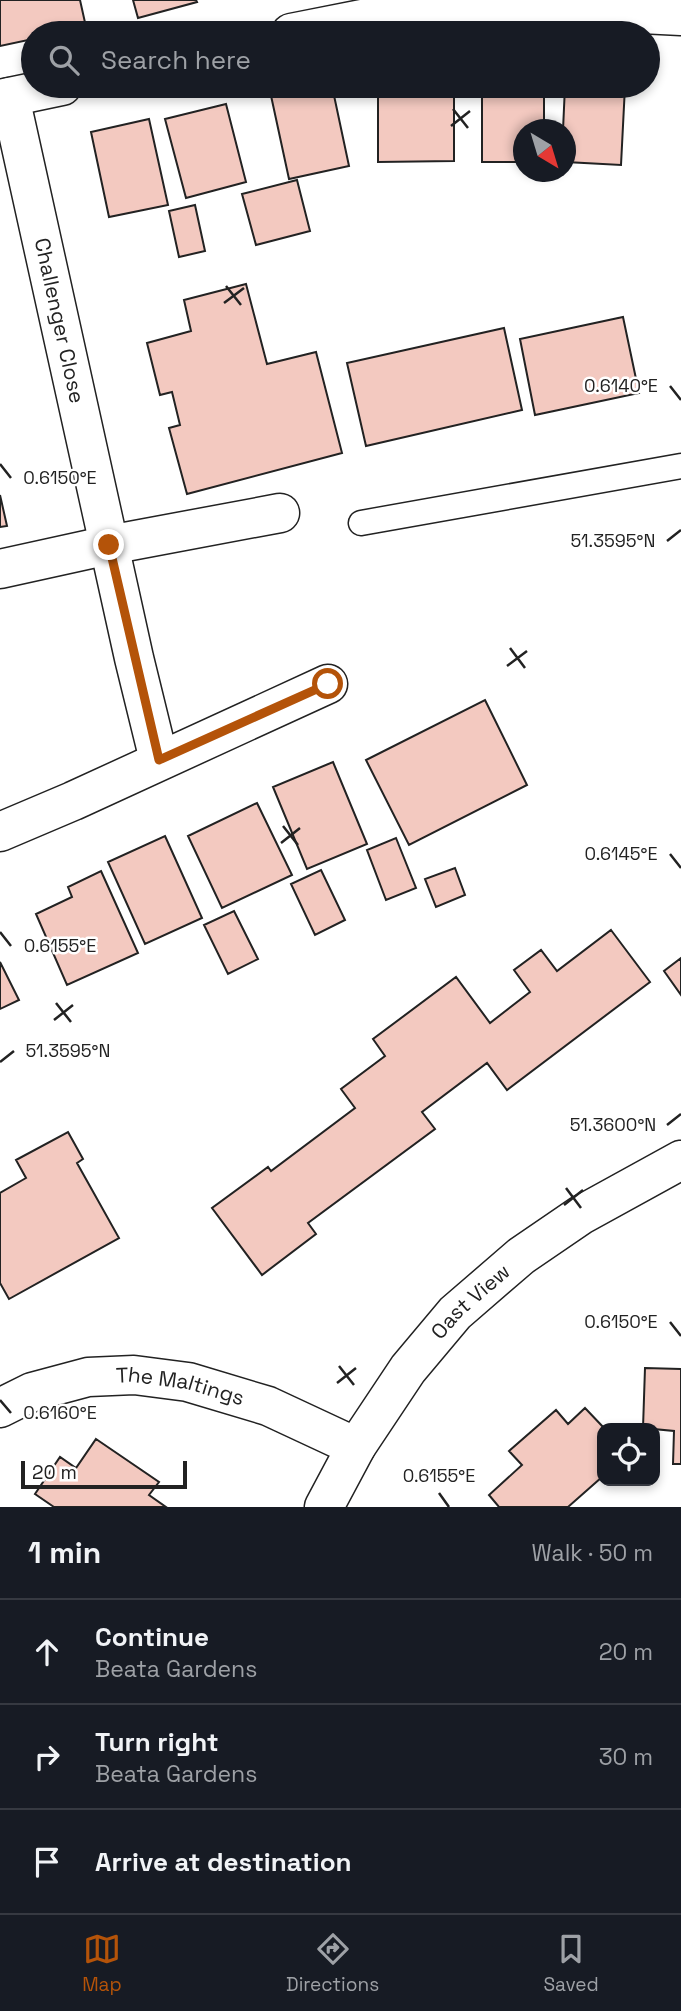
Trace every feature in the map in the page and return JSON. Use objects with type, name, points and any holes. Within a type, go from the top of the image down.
[{"type":"street","points":[[352,21],[439,6],[681,16]]},
{"type":"street","name":"Challenger Close","points":[[5,98],[159,760]]},
{"type":"street","points":[[0,569],[109,545],[280,513]]},
{"type":"street","points":[[0,832],[328,684]]},
{"type":"street","name":"Oast View","points":[[324,1507],[356,1447],[408,1369],[455,1313],[521,1256],[581,1215],[681,1160]]},
{"type":"street","name":"The Maltings","points":[[0,1408],[32,1392],[88,1377],[134,1375],[188,1382],[268,1406],[356,1447]]},
{"type":"lane","points":[[361,523],[681,466]]},
{"type":"building","points":[[0,0],[80,0],[85,21],[21,21],[21,42],[0,46]]},
{"type":"building","points":[[133,0],[196,0],[197,2],[138,18]]},
{"type":"building","points":[[272,98],[335,98],[349,166],[289,179]]},
{"type":"building","points":[[378,98],[454,98],[454,161],[378,162]]},
{"type":"building","points":[[482,98],[544,98],[544,119],[513,119],[513,162],[482,162]]},
{"type":"building","points":[[564,98],[624,98],[621,165],[576,163],[576,119],[564,119]]},
{"type":"building","points":[[226,104],[246,182],[186,198],[165,119]]},
{"type":"building","points":[[149,119],[168,205],[109,217],[91,132]]},
{"type":"building","points":[[297,180],[310,231],[256,245],[242,194]]},
{"type":"building","points":[[195,205],[205,251],[179,257],[169,211]]},
{"type":"building","points":[[246,284],[267,364],[316,352],[342,453],[187,494],[169,428],[180,425],[172,392],[160,395],[147,343],[191,331],[184,300]]},
{"type":"building","points":[[623,317],[639,393],[535,415],[520,339]]},
{"type":"building","points":[[504,328],[522,410],[366,446],[347,363]]},
{"type":"building","points":[[0,495],[7,526],[0,527]]},
{"type":"building","points":[[485,700],[527,785],[409,845],[366,760]]},
{"type":"building","points":[[333,762],[367,844],[307,869],[273,787]]},
{"type":"building","points":[[257,803],[292,875],[222,908],[188,836]]},
{"type":"building","points":[[165,836],[202,918],[145,944],[108,862]]},
{"type":"building","points":[[396,838],[416,888],[386,900],[367,850]]},
{"type":"building","points":[[455,868],[465,895],[436,907],[425,879]]},
{"type":"building","points":[[321,870],[345,920],[315,935],[291,884]]},
{"type":"building","points":[[101,871],[138,953],[67,985],[36,914],[72,897],[68,887]]},
{"type":"building","points":[[234,911],[258,959],[228,974],[204,925]]},
{"type":"building","points":[[611,930],[650,982],[507,1090],[487,1063],[422,1112],[435,1129],[308,1223],[316,1234],[262,1275],[212,1208],[268,1167],[271,1171],[355,1108],[341,1089],[385,1056],[373,1039],[456,977],[490,1023],[530,992],[514,970],[541,950],[557,971]]},
{"type":"building","points":[[681,958],[681,995],[664,971]]},
{"type":"building","points":[[0,962],[19,1000],[0,1009]]},
{"type":"building","points":[[68,1132],[83,1159],[77,1163],[119,1238],[9,1299],[0,1283],[0,1193],[26,1178],[16,1160]]},
{"type":"building","points":[[645,1368],[681,1369],[681,1464],[673,1464],[674,1431],[660,1430],[660,1423],[643,1423]]},
{"type":"building","points":[[585,1408],[599,1423],[597,1423],[597,1481],[568,1507],[499,1507],[489,1495],[522,1465],[509,1451],[556,1410],[568,1424]]},
{"type":"building","points":[[96,1439],[159,1482],[149,1495],[166,1507],[54,1507],[35,1494],[60,1457],[76,1468]]},
{"type":"route","points":[[109,545],[159,760],[328,684]]}]
